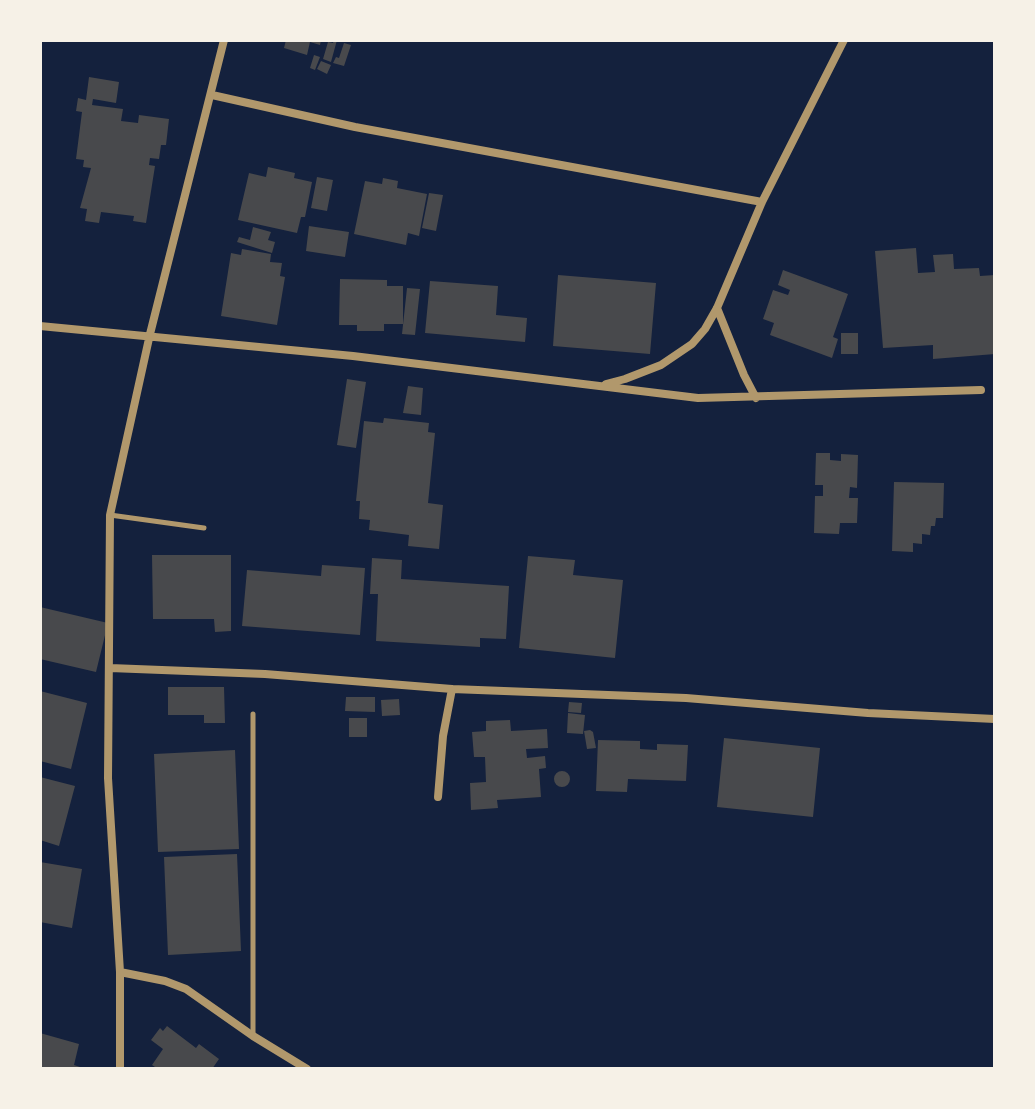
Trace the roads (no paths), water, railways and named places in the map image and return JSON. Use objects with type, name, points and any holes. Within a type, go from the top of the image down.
[{"type":"street","points":[[120,1069],[120,972],[109,836],[110,515],[150,334],[224,40]]},
{"type":"street","points":[[597,385],[625,379],[669,360],[692,344],[717,308],[762,202],[844,40]]},
{"type":"street","points":[[212,95],[355,127],[762,202]]},
{"type":"street","points":[[717,308],[756,398]]},
{"type":"street","points":[[40,326],[150,334],[502,372],[698,398],[981,390]]},
{"type":"street","points":[[110,668],[265,674],[452,689],[686,698],[868,713],[995,719]]},
{"type":"street","points":[[438,797],[443,736],[452,689]]},
{"type":"street","points":[[120,972],[165,981],[186,989],[307,1069]]},
{"type":"lane","points":[[110,515],[204,528]]},
{"type":"lane","points":[[253,714],[253,1036]]}]
